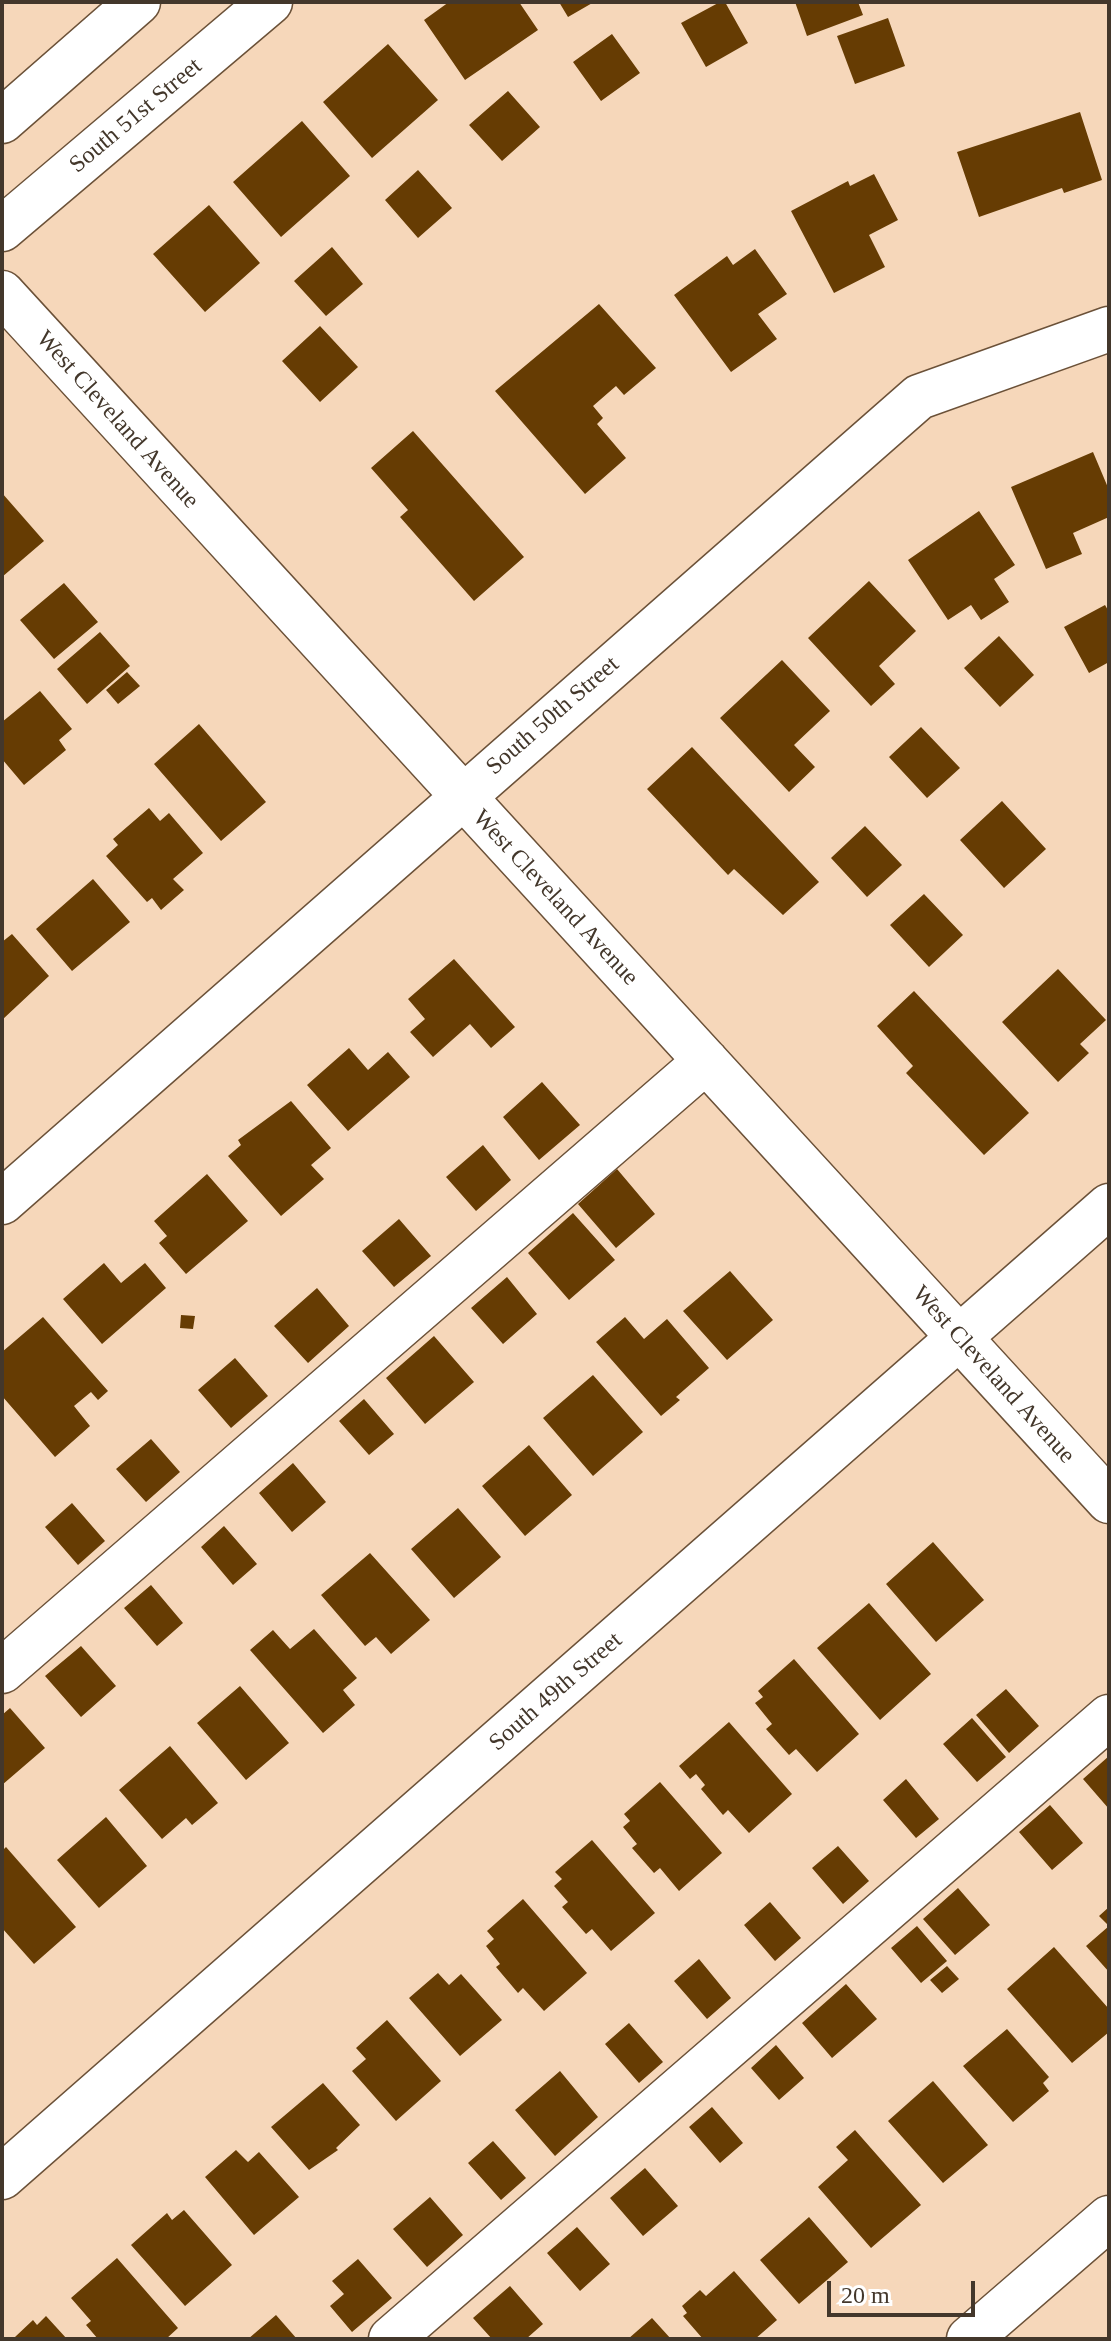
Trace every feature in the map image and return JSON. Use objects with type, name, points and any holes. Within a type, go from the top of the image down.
[{"type":"street","points":[[2,121],[138,2]]},
{"type":"street","name":"South 51st Street","points":[[2,229],[270,2]]},
{"type":"street","name":"West Cleveland Avenue","points":[[2,293],[1109,1501]]},
{"type":"street","name":"South 50th Street","points":[[2,1202],[919,397],[1109,329]]},
{"type":"street","points":[[2,1671],[706,1061]]},
{"type":"street","name":"South 49th Street","points":[[2,2177],[1109,1206]]},
{"type":"street","points":[[391,2339],[1109,1717]]},
{"type":"street","points":[[969,2339],[1109,2218]]},
{"type":"building","points":[[449,2],[519,2],[538,30],[465,80],[424,20]]},
{"type":"building","points":[[559,2],[594,2],[568,17]]},
{"type":"building","points":[[725,2],[748,43],[706,67],[681,23]]},
{"type":"building","points":[[795,2],[858,2],[863,15],[807,36]]},
{"type":"building","points":[[888,18],[905,66],[855,84],[837,36]]},
{"type":"building","points":[[612,34],[640,73],[601,101],[573,62]]},
{"type":"building","points":[[388,44],[438,100],[372,158],[323,102]]},
{"type":"building","points":[[508,91],[540,127],[502,161],[469,125]]},
{"type":"building","points":[[1080,112],[1102,180],[1064,193],[1062,188],[979,217],[957,152]]},
{"type":"building","points":[[302,121],[350,176],[281,237],[233,182]]},
{"type":"building","points":[[418,170],[452,208],[418,238],[385,200]]},
{"type":"building","points":[[874,174],[898,220],[869,235],[885,267],[834,293],[791,211],[848,181],[850,186]]},
{"type":"building","points":[[209,205],[260,263],[205,312],[153,254]]},
{"type":"building","points":[[332,247],[363,284],[326,316],[294,281]]},
{"type":"building","points":[[755,249],[787,294],[758,314],[777,339],[731,372],[674,295],[727,256],[733,265]]},
{"type":"building","points":[[599,304],[656,368],[624,395],[616,386],[593,406],[603,418],[597,424],[626,458],[585,494],[495,391]]},
{"type":"building","points":[[320,326],[358,367],[320,402],[282,361]]},
{"type":"building","points":[[413,431],[524,557],[474,601],[400,517],[408,510],[371,468]]},
{"type":"building","points":[[1093,452],[1109,490],[1109,517],[1073,533],[1082,554],[1046,569],[1011,487]]},
{"type":"building","points":[[2,493],[44,541],[2,577]]},
{"type":"building","points":[[979,511],[1015,565],[994,579],[1009,602],[981,620],[971,605],[948,620],[908,560]]},
{"type":"building","points":[[869,581],[916,631],[879,666],[895,684],[871,706],[808,638]]},
{"type":"building","points":[[64,583],[98,622],[54,659],[20,620]]},
{"type":"building","points":[[1105,605],[1109,612],[1109,662],[1089,673],[1064,627]]},
{"type":"building","points":[[100,632],[130,666],[87,704],[57,669]]},
{"type":"building","points":[[999,636],[1034,675],[1000,707],[964,668]]},
{"type":"building","points":[[782,660],[830,711],[794,745],[815,767],[789,792],[720,718]]},
{"type":"building","points":[[127,672],[140,686],[118,704],[106,690]]},
{"type":"building","points":[[40,691],[72,729],[59,740],[66,750],[24,785],[2,759],[2,722]]},
{"type":"building","points":[[199,724],[266,802],[221,841],[154,764]]},
{"type":"building","points":[[921,727],[960,768],[927,798],[889,757]]},
{"type":"building","points":[[692,747],[819,882],[783,915],[734,869],[728,875],[647,789]]},
{"type":"building","points":[[1002,801],[1046,849],[1004,888],[960,840]]},
{"type":"building","points":[[149,808],[160,821],[169,813],[203,853],[173,879],[184,890],[161,910],[152,898],[147,902],[106,856],[118,845],[113,839]]},
{"type":"building","points":[[865,826],[902,865],[867,897],[831,858]]},
{"type":"building","points":[[93,879],[130,922],[72,971],[36,929]]},
{"type":"building","points":[[924,894],[963,935],[929,967],[890,925]]},
{"type":"building","points":[[12,934],[49,976],[2,1020],[2,942]]},
{"type":"building","points":[[454,959],[515,1027],[491,1048],[470,1024],[433,1057],[410,1032],[425,1019],[408,999]]},
{"type":"building","points":[[1058,969],[1106,1020],[1080,1044],[1089,1053],[1058,1082],[1002,1022]]},
{"type":"building","points":[[914,991],[1029,1113],[984,1155],[906,1073],[913,1066],[877,1026]]},
{"type":"building","points":[[349,1048],[368,1070],[388,1052],[410,1077],[348,1131],[307,1085]]},
{"type":"building","points":[[542,1082],[580,1125],[539,1160],[503,1117]]},
{"type":"building","points":[[291,1101],[331,1148],[311,1165],[324,1179],[281,1216],[228,1156],[241,1145],[238,1140]]},
{"type":"building","points":[[483,1145],[511,1180],[476,1211],[446,1177]]},
{"type":"building","points":[[617,1169],[655,1214],[616,1248],[578,1204]]},
{"type":"building","points":[[207,1174],[248,1221],[186,1274],[159,1243],[167,1236],[154,1221]]},
{"type":"building","points":[[573,1213],[615,1260],[569,1300],[528,1253]]},
{"type":"building","points":[[399,1219],[431,1256],[394,1287],[362,1251]]},
{"type":"building","points":[[104,1263],[121,1283],[145,1263],[166,1288],[102,1344],[63,1299]]},
{"type":"building","points":[[730,1271],[773,1320],[727,1360],[683,1311]]},
{"type":"building","points":[[507,1277],[537,1314],[503,1344],[471,1308]]},
{"type":"building","points":[[317,1288],[349,1326],[308,1363],[274,1326]]},
{"type":"building","points":[[181,1315],[195,1316],[193,1329],[180,1328]]},
{"type":"building","points":[[43,1317],[108,1391],[98,1400],[91,1392],[74,1406],[90,1426],[55,1457],[2,1396],[2,1352]]},
{"type":"building","points":[[625,1317],[644,1339],[667,1319],[709,1368],[676,1397],[680,1400],[661,1416],[596,1342]]},
{"type":"building","points":[[434,1336],[474,1382],[425,1424],[386,1378]]},
{"type":"building","points":[[235,1358],[268,1396],[231,1428],[198,1390]]},
{"type":"building","points":[[593,1375],[643,1432],[593,1476],[543,1418]]},
{"type":"building","points":[[364,1399],[394,1434],[369,1455],[339,1421]]},
{"type":"building","points":[[151,1439],[180,1472],[146,1502],[116,1469]]},
{"type":"building","points":[[529,1445],[572,1495],[525,1536],[482,1486]]},
{"type":"building","points":[[293,1463],[326,1502],[292,1532],[259,1493]]},
{"type":"building","points":[[72,1503],[105,1541],[78,1565],[45,1527]]},
{"type":"building","points":[[458,1508],[501,1557],[454,1598],[411,1549]]},
{"type":"building","points":[[224,1526],[257,1564],[233,1585],[201,1547]]},
{"type":"building","points":[[933,1542],[984,1600],[936,1642],[886,1584]]},
{"type":"building","points":[[370,1553],[430,1620],[391,1654],[376,1637],[365,1646],[321,1595]]},
{"type":"building","points":[[151,1585],[183,1623],[157,1646],[124,1608]]},
{"type":"building","points":[[869,1603],[931,1674],[880,1720],[817,1648]]},
{"type":"building","points":[[314,1629],[357,1678],[343,1690],[355,1705],[323,1733],[250,1650],[273,1630],[290,1649]]},
{"type":"building","points":[[81,1646],[116,1686],[81,1717],[45,1676]]},
{"type":"building","points":[[794,1659],[859,1734],[817,1772],[796,1749],[789,1755],[766,1729],[772,1724],[755,1703],[763,1697],[758,1691]]},
{"type":"building","points":[[240,1686],[289,1743],[246,1780],[197,1723]]},
{"type":"building","points":[[1006,1689],[1039,1726],[1009,1753],[976,1715]]},
{"type":"building","points":[[10,1708],[45,1748],[2,1785],[2,1715]]},
{"type":"building","points":[[972,1718],[1006,1757],[977,1782],[943,1744]]},
{"type":"building","points":[[729,1722],[792,1794],[749,1833],[728,1810],[723,1815],[701,1789],[705,1785],[696,1774],[690,1779],[679,1766]]},
{"type":"building","points":[[170,1746],[218,1803],[192,1825],[186,1818],[162,1839],[119,1790]]},
{"type":"building","points":[[1109,1756],[1109,1809],[1083,1779]]},
{"type":"building","points":[[906,1779],[939,1819],[916,1838],[883,1800]]},
{"type":"building","points":[[660,1782],[722,1853],[679,1891],[660,1868],[654,1873],[632,1848],[637,1844],[623,1827],[630,1821],[624,1814]]},
{"type":"building","points":[[1050,1805],[1083,1843],[1052,1870],[1019,1832]]},
{"type":"building","points":[[106,1817],[147,1866],[99,1908],[57,1860]]},
{"type":"building","points":[[592,1840],[655,1913],[611,1951],[592,1929],[586,1934],[562,1907],[568,1902],[554,1886],[562,1879],[555,1872]]},
{"type":"building","points":[[838,1846],[869,1881],[843,1904],[812,1868]]},
{"type":"building","points":[[6,1847],[76,1927],[34,1964],[2,1928],[2,1851]]},
{"type":"building","points":[[958,1888],[990,1925],[955,1955],[923,1919]]},
{"type":"building","points":[[523,1899],[587,1973],[544,2011],[523,1988],[518,1993],[496,1967],[500,1964],[486,1946],[494,1939],[487,1931]]},
{"type":"building","points":[[770,1902],[801,1938],[775,1961],[744,1925]]},
{"type":"building","points":[[1109,1907],[1109,1926],[1099,1916]]},
{"type":"building","points":[[917,1926],[947,1961],[921,1983],[891,1948]]},
{"type":"building","points":[[1109,1926],[1109,1972],[1086,1946]]},
{"type":"building","points":[[1054,1947],[1109,2009],[1109,2032],[1072,2063],[1007,1989]]},
{"type":"building","points":[[699,1959],[731,1998],[707,2019],[674,1981]]},
{"type":"building","points":[[947,1966],[959,1979],[942,1993],[930,1980]]},
{"type":"building","points":[[438,1973],[449,1985],[461,1974],[502,2020],[460,2056],[409,1998]]},
{"type":"building","points":[[846,1984],[877,2019],[832,2058],[802,2023]]},
{"type":"building","points":[[387,2020],[441,2081],[396,2121],[352,2071],[366,2059],[356,2048]]},
{"type":"building","points":[[629,2023],[663,2062],[639,2083],[605,2044]]},
{"type":"building","points":[[1007,2029],[1049,2077],[1043,2083],[1049,2091],[1013,2122],[963,2066]]},
{"type":"building","points":[[776,2045],[804,2078],[779,2100],[751,2068]]},
{"type":"building","points":[[560,2071],[598,2117],[555,2156],[515,2110]]},
{"type":"building","points":[[933,2081],[988,2145],[943,2183],[888,2121]]},
{"type":"building","points":[[323,2083],[360,2125],[336,2148],[338,2150],[309,2170],[271,2127]]},
{"type":"building","points":[[712,2107],[743,2143],[720,2163],[689,2127]]},
{"type":"building","points":[[855,2130],[921,2205],[871,2248],[818,2187],[848,2160],[836,2147]]},
{"type":"building","points":[[493,2141],[526,2178],[501,2200],[468,2163]]},
{"type":"building","points":[[236,2150],[248,2162],[259,2152],[299,2197],[254,2235],[205,2177]]},
{"type":"building","points":[[645,2168],[678,2206],[643,2236],[610,2198]]},
{"type":"building","points":[[430,2197],[463,2235],[427,2267],[393,2229]]},
{"type":"building","points":[[184,2210],[232,2265],[185,2306],[131,2245],[167,2213],[172,2220]]},
{"type":"building","points":[[809,2217],[848,2262],[799,2304],[760,2260]]},
{"type":"building","points":[[577,2227],[610,2264],[580,2291],[547,2253]]},
{"type":"building","points":[[117,2258],[178,2328],[166,2339],[98,2339],[86,2325],[91,2321],[71,2298]]},
{"type":"building","points":[[358,2259],[392,2298],[352,2332],[330,2306],[344,2294],[332,2281]]},
{"type":"building","points":[[734,2271],[777,2320],[755,2339],[703,2339],[683,2316],[687,2313],[682,2306],[700,2290],[706,2296]]},
{"type":"building","points":[[510,2286],[543,2324],[526,2339],[492,2339],[473,2318]]},
{"type":"building","points":[[276,2315],[297,2339],[248,2339]]},
{"type":"building","points":[[46,2316],[67,2339],[15,2337],[33,2320],[37,2325]]},
{"type":"building","points":[[652,2318],[671,2339],[628,2339]]}]
